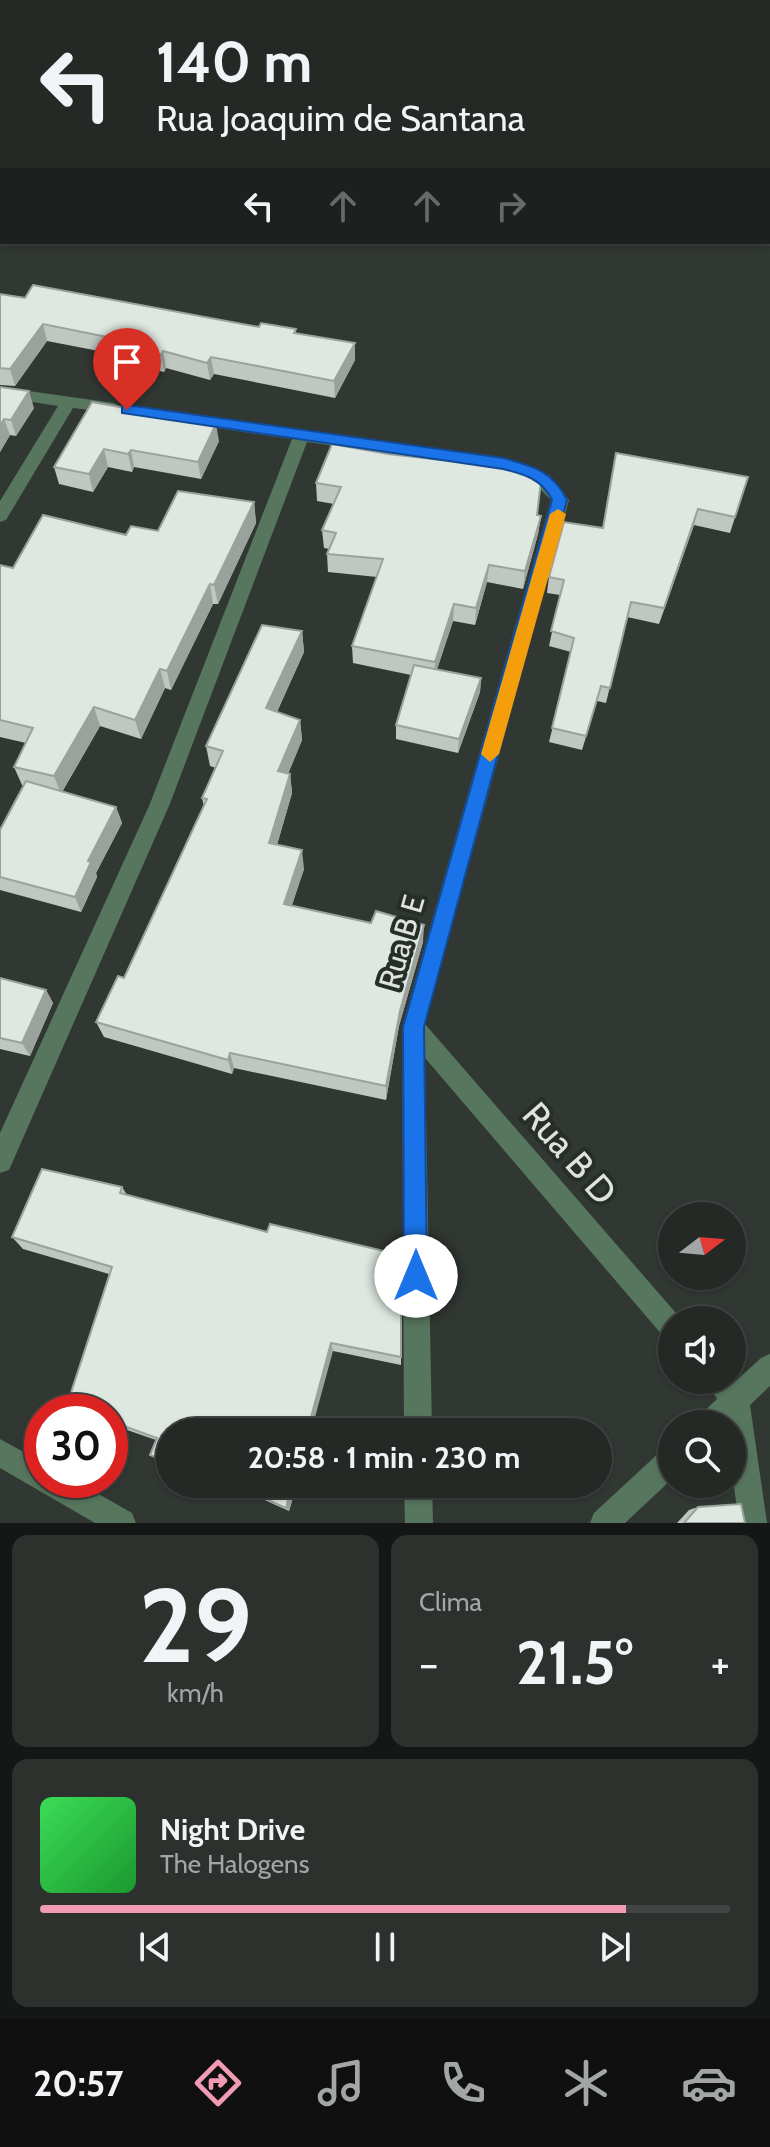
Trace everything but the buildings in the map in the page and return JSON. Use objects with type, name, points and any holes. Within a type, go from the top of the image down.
[{"type":"street","points":[[0,392],[131,410]]},
{"type":"street","points":[[0,516],[69,401]]},
{"type":"street","points":[[0,1161],[159,806],[301,437],[162,415]]},
{"type":"street","name":"Rua B E","points":[[301,437],[503,464],[533,471],[553,486],[560,500],[413,1027],[418,1418]]},
{"type":"street","name":"Rua B D","points":[[413,1027],[658,1311]]},
{"type":"street","points":[[746,1380],[770,1367]]},
{"type":"street","points":[[728,1394],[753,1523]]},
{"type":"street","points":[[0,1453],[24,1467]]},
{"type":"street","points":[[604,1523],[658,1473]]},
{"type":"street","points":[[78,1498],[122,1523]]},
{"type":"street","points":[[418,1498],[419,1523]]},
{"type":"slow traffic","points":[[490,754],[558,514]]},
{"type":"route","points":[[127,410],[503,464],[533,471],[553,486],[560,500],[413,1027],[416,1276]]}]
